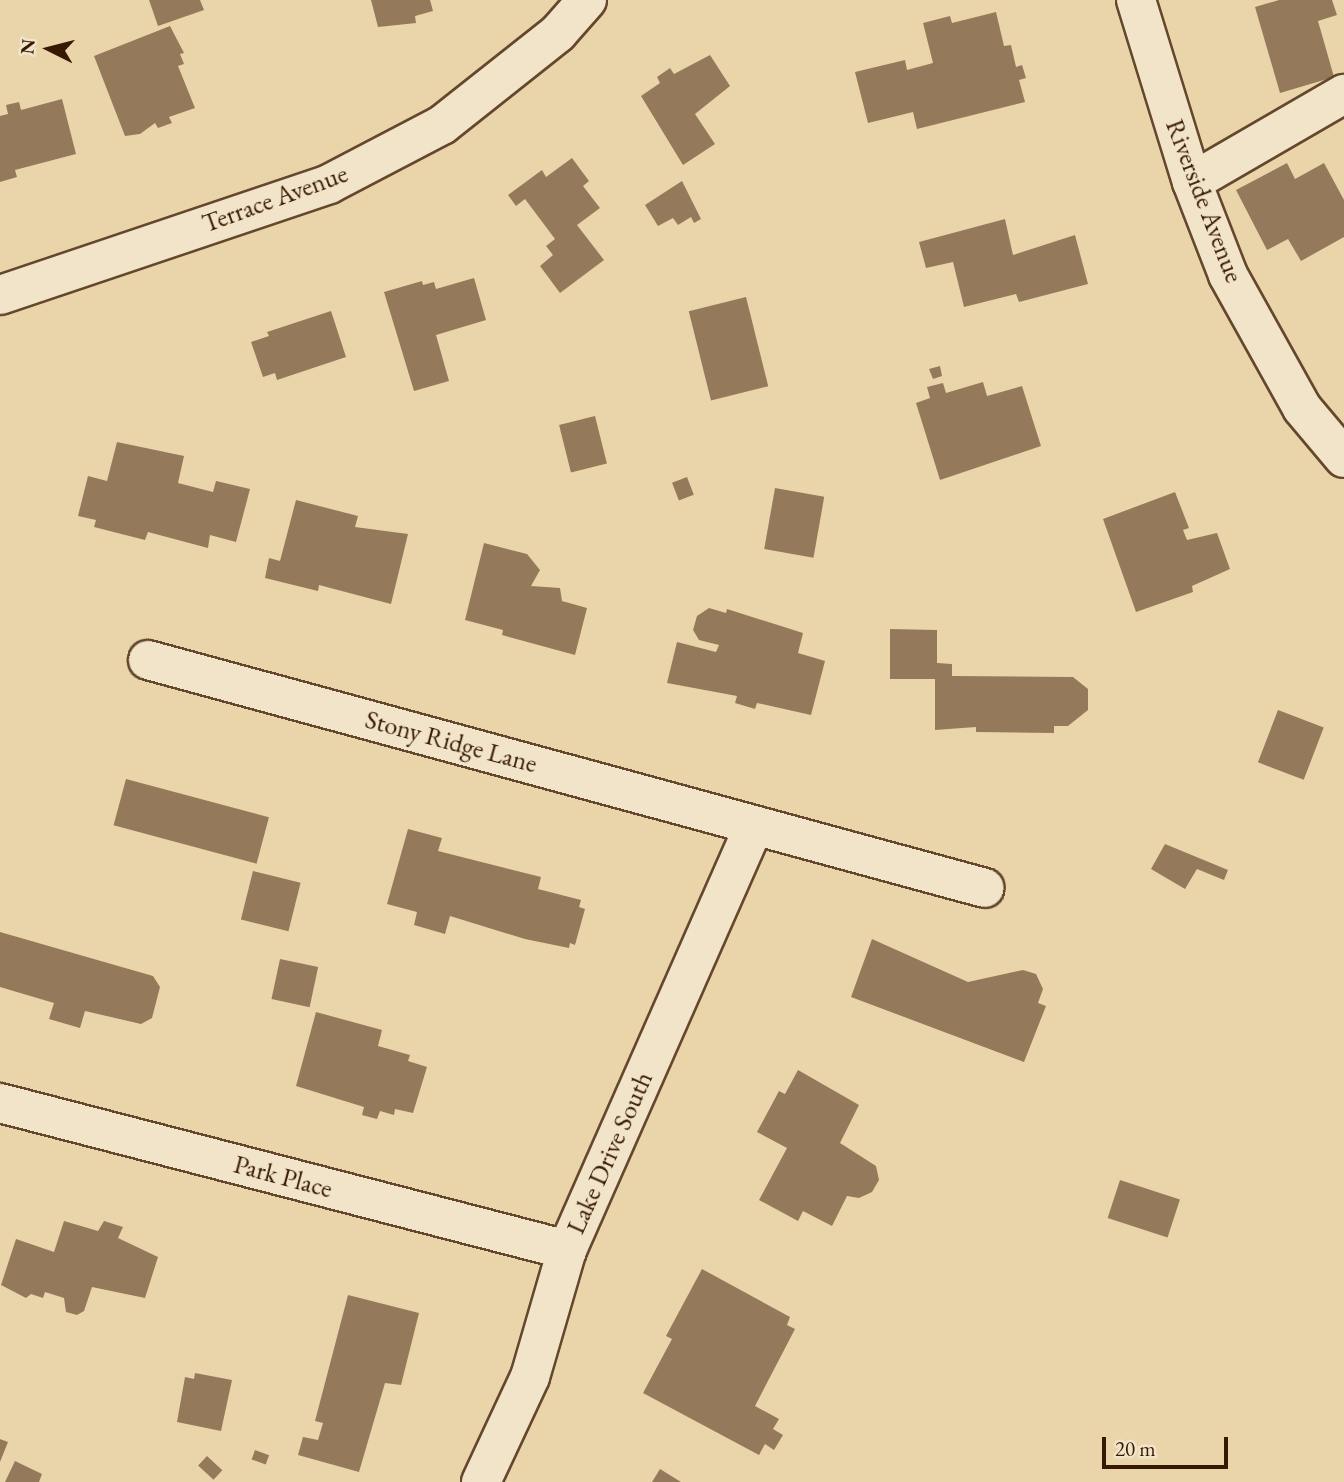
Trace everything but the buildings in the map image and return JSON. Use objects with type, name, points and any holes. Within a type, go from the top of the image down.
[{"type":"street","name":"Terrace Avenue","points":[[0,295],[329,184],[442,125],[558,33],[587,0]]},
{"type":"street","name":"Riverside Avenue","points":[[1136,0],[1192,182],[1228,275],[1302,408],[1344,458]]},
{"type":"street","points":[[1192,182],[1344,94]]},
{"type":"street","name":"Stony Ridge Lane","points":[[148,660],[753,828],[985,888]]},
{"type":"street","name":"Lake Drive South","points":[[481,1482],[530,1377],[567,1250],[753,828]]},
{"type":"street","name":"Park Place","points":[[0,1104],[567,1250]]}]
